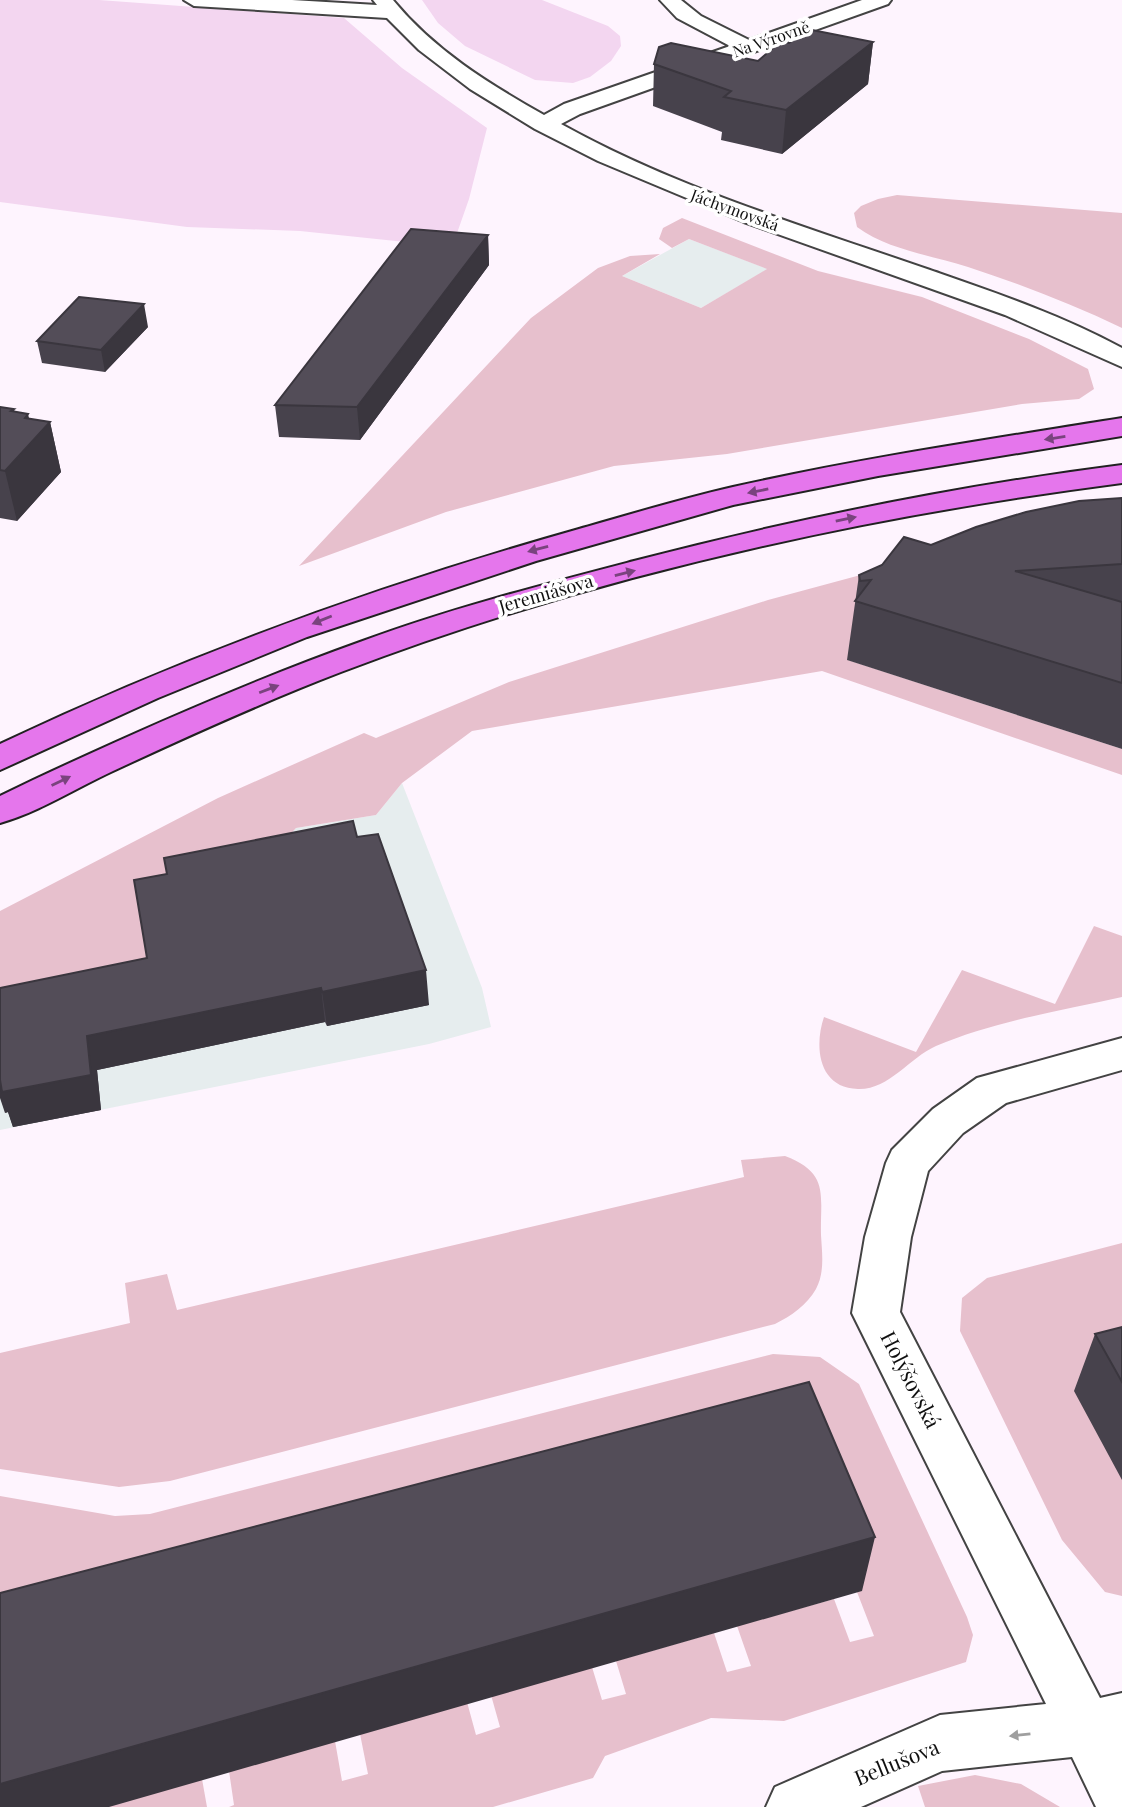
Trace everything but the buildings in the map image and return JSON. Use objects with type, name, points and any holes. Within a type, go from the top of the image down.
[{"type":"main road","points":[[0,758],[63,727],[341,612],[504,559],[730,497],[915,460],[1122,427]]},
{"type":"main road","name":"Jeremiášova","points":[[0,811],[110,757],[247,698],[374,648],[533,597],[792,531],[944,499],[1122,474]]},
{"type":"street","points":[[194,0],[387,6]]},
{"type":"street","points":[[670,0],[700,21],[747,47]]},
{"type":"street","name":"Na Výrovně","points":[[543,124],[572,109],[881,0]]},
{"type":"street","name":"Jáchymovská","points":[[387,6],[451,66],[543,124],[604,157],[694,195],[1052,322],[1122,359]]},
{"type":"street","name":"Holýšovská","points":[[1105,1724],[876,1312],[888,1237],[908,1163],[948,1121],[992,1090],[1122,1054]]},
{"type":"street","points":[[1105,1724],[1122,1798]]},
{"type":"street","name":"Bellušova","points":[[794,1807],[940,1743],[1105,1724]]},
{"type":"shaded area","points":[[0,0],[99,0],[344,18],[402,68],[487,128],[469,199],[456,236],[434,245],[300,231],[187,227],[0,202]]},
{"type":"shaded area","points":[[422,0],[542,0],[608,26],[620,36],[621,46],[611,61],[590,77],[573,83],[535,80],[465,46],[438,23]]},
{"type":"shaded area","points":[[897,195],[1122,213],[1122,328],[1007,280],[896,247],[857,227],[854,213],[861,206]]},
{"type":"shaded area","points":[[682,218],[818,271],[922,297],[1029,339],[1088,369],[1094,389],[1079,399],[1022,404],[727,454],[614,466],[446,512],[299,566],[531,318],[598,268],[630,256],[660,254],[622,276],[701,308],[767,269],[689,239],[672,248],[659,239],[663,228]]},
{"type":"shaded area","points":[[689,239],[768,269],[701,308],[622,276]]},
{"type":"shaded area","points":[[1005,536],[848,660],[1122,749],[1122,775],[822,671],[472,731],[402,783],[376,815],[296,828],[153,981],[0,1014],[0,911],[218,798],[364,733],[376,738],[509,682],[768,600]]},
{"type":"shaded area","points":[[402,783],[482,988],[491,1027],[429,1044],[0,1130],[0,1014],[255,876],[296,828],[376,815]]},
{"type":"shaded area","points":[[1094,926],[1122,936],[1122,997],[1028,1017],[958,1037],[926,1051],[889,1079],[869,1088],[845,1087],[827,1073],[822,1063],[819,1040],[824,1017],[916,1052],[962,970],[1055,1004]]},
{"type":"shaded area","points":[[785,1156],[809,1170],[820,1187],[822,1262],[819,1283],[812,1295],[798,1310],[775,1324],[170,1481],[119,1487],[0,1469],[0,1353],[130,1323],[125,1283],[167,1274],[177,1310],[744,1177],[741,1160]]},
{"type":"shaded area","points":[[1122,1243],[1122,1596],[1105,1592],[1062,1540],[960,1331],[962,1298],[987,1278]]},
{"type":"shaded area","points":[[773,1354],[820,1357],[859,1384],[967,1617],[973,1635],[966,1662],[784,1721],[711,1718],[605,1756],[593,1778],[493,1807],[229,1807],[234,1805],[229,1771],[335,1741],[342,1781],[368,1774],[360,1734],[467,1702],[476,1735],[500,1727],[491,1695],[592,1667],[602,1700],[626,1694],[616,1661],[714,1633],[727,1672],[751,1666],[737,1626],[834,1599],[850,1642],[874,1636],[857,1592],[862,1590],[0,1651],[0,1496],[115,1516],[150,1514]]},
{"type":"shaded area","points":[[975,1775],[1021,1784],[1060,1807],[925,1807],[918,1786]]},
{"type":"shaded area","points":[[202,1779],[207,1807],[103,1807]]}]
